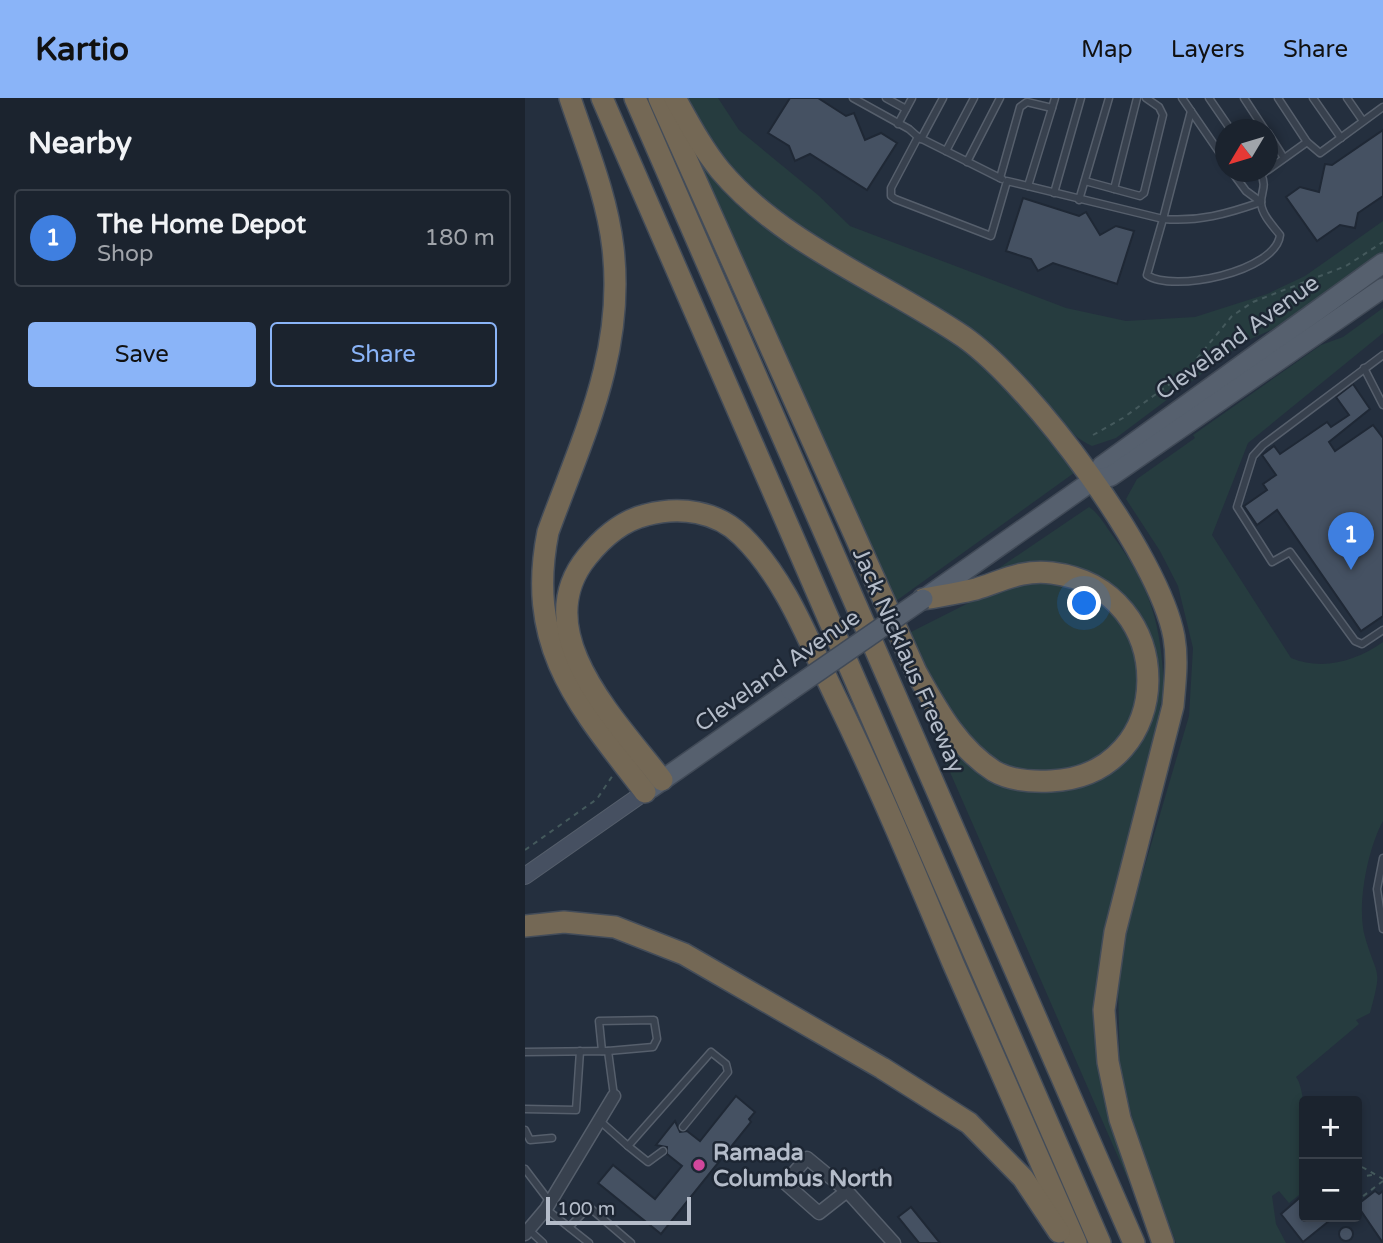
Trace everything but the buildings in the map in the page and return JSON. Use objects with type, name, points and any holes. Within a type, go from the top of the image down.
[{"type":"highway","points":[[570,98],[605,208],[613,247],[615,295],[612,342],[602,386],[548,532],[541,571],[540,601],[548,644],[559,669],[626,766],[653,786]]},
{"type":"highway","points":[[602,98],[1100,1243]]},
{"type":"highway","name":"Jack Nicklaus Freeway","points":[[635,98],[1135,1243]]},
{"type":"highway","points":[[659,98],[916,672],[943,720],[966,748],[997,772],[1034,782],[1078,776],[1116,754],[1133,735],[1150,688],[1148,662],[1135,625],[1108,594],[1073,577],[1034,572],[1006,576],[977,589],[923,599]]},
{"type":"highway","points":[[675,98],[696,137],[721,171],[779,225],[965,338],[997,364],[1031,400],[1092,481],[1143,558],[1163,602],[1174,637],[1176,672],[1173,706],[1115,932],[1104,1010],[1108,1062],[1120,1119],[1163,1243]]},
{"type":"highway","points":[[653,786],[583,672],[569,637],[567,607],[571,584],[584,561],[622,524],[661,511],[705,514],[724,522],[740,534],[771,571],[794,612],[862,752],[1076,1243]]},
{"type":"highway","points":[[525,926],[564,922],[593,924],[615,927],[651,939],[684,954],[882,1068],[946,1107],[995,1146],[1024,1178],[1065,1243]]},
{"type":"main road","name":"Cleveland Avenue","points":[[1092,481],[1102,466],[1383,263]]},
{"type":"main road","name":"Cleveland Avenue","points":[[525,876],[1092,481],[1111,476],[1383,288]]},
{"type":"street","points":[[527,1232],[548,1206],[614,1096]]},
{"type":"street","points":[[847,1191],[819,1213],[785,1183],[807,1158],[847,1191],[891,1242]]},
{"type":"lane","points":[[853,98],[919,138],[1000,178],[1028,187],[1163,219],[1190,221],[1221,216],[1261,202]]},
{"type":"lane","points":[[886,98],[906,109]]},
{"type":"lane","points":[[898,124],[912,98]]},
{"type":"lane","points":[[943,98],[891,188],[891,196],[895,200],[991,236],[1007,181]]},
{"type":"lane","points":[[946,151],[974,98]]},
{"type":"lane","points":[[967,162],[1000,98]]},
{"type":"lane","points":[[1028,187],[1055,98]]},
{"type":"lane","points":[[1053,193],[1081,98]]},
{"type":"lane","points":[[1080,200],[1109,98]]},
{"type":"lane","points":[[1114,189],[1137,98]]},
{"type":"lane","points":[[1085,181],[1139,196],[1144,193],[1163,115],[1159,107],[1146,98]]},
{"type":"lane","points":[[1182,98],[1215,146]]},
{"type":"lane","points":[[1209,98],[1223,119]]},
{"type":"lane","points":[[1244,98],[1258,119]]},
{"type":"lane","points":[[1278,98],[1307,142],[1320,153],[1383,107]]},
{"type":"lane","points":[[1313,98],[1341,138]]},
{"type":"lane","points":[[1347,98],[1363,121]]},
{"type":"lane","points":[[1000,178],[1020,107],[1027,102],[1052,108]]},
{"type":"lane","points":[[1191,111],[1147,275],[1159,280],[1226,275],[1266,257],[1279,241],[1280,235],[1264,213],[1261,202],[1266,182]]},
{"type":"lane","points":[[1278,162],[1307,142]]},
{"type":"lane","points":[[1278,149],[1284,158]]},
{"type":"lane","points":[[1239,182],[1246,191],[1261,202]]},
{"type":"lane","points":[[1383,355],[1263,445],[1253,456],[1237,507],[1272,562],[1290,552],[1355,641],[1362,644],[1383,629]]},
{"type":"lane","points":[[1364,368],[1383,405]]},
{"type":"lane","points":[[1383,858],[1377,889],[1383,929]]},
{"type":"lane","points":[[525,1052],[605,1051],[653,1047],[657,1039],[654,1020],[599,1021],[605,1051],[614,1096]]},
{"type":"lane","points":[[525,1109],[576,1110],[580,1051]]},
{"type":"lane","points":[[628,1146],[711,1052],[721,1058],[729,1070],[683,1127]]},
{"type":"lane","points":[[598,1120],[648,1162],[663,1151]]},
{"type":"lane","points":[[525,1130],[530,1140],[552,1138]]},
{"type":"lane","points":[[525,1168],[548,1206],[589,1243]]},
{"type":"lane","points":[[569,1227],[589,1207],[631,1243]]},
{"type":"lane","points":[[527,1232],[543,1243]]},
{"type":"path","points":[[1093,435],[1123,418],[1185,373],[1232,316],[1252,302],[1346,266],[1383,242]]},
{"type":"path","points":[[525,850],[597,799],[612,776],[626,766]]},
{"type":"path","points":[[1362,1167],[1383,1180],[1362,1197]]},
{"type":"path","points":[[1362,1176],[1373,1174]]},
{"type":"green space","points":[[684,98],[718,98],[739,130],[818,195],[850,226],[1066,308],[1126,321],[1195,317],[1267,294],[1305,276],[1383,221],[1383,258],[1271,330],[1244,342],[1116,438],[1092,446],[1066,427],[1030,388],[792,224],[757,195],[716,151]]},
{"type":"green space","points":[[677,117],[739,194],[972,348],[1075,467],[1074,473],[896,601]]},
{"type":"green space","points":[[1383,308],[1383,333],[1248,443],[1212,535],[1291,658],[1315,664],[1339,662],[1373,649],[1383,642],[1383,821],[1368,861],[1362,910],[1365,937],[1377,973],[1374,998],[1370,1013],[1356,1020],[1359,1024],[1296,1077],[1303,1096],[1299,1096],[1299,1195],[1289,1203],[1279,1191],[1272,1196],[1276,1224],[1286,1243],[1176,1243],[1137,1137],[1120,1069],[1118,985],[1125,933],[1189,716],[1193,648],[1178,586],[1160,551],[1126,499],[1137,479],[1195,438],[1193,435],[1321,345],[1343,337]]},
{"type":"green space","points":[[1089,507],[1099,516],[1126,555],[1145,590],[1157,625],[1163,665],[1164,688],[1101,990],[1143,1214],[936,740],[950,733],[969,755],[1056,790],[1089,783],[1147,724],[1123,600],[1002,572],[999,568]]},
{"type":"green space","points":[[1053,579],[1113,604],[1147,675],[1117,753],[1055,779],[994,764],[950,717],[909,633],[1004,585]]},
{"type":"place","name":"The Home Depot","points":[[1351,570]]},
{"type":"place","name":"Ramada Columbus North","points":[[699,1165]]}]
